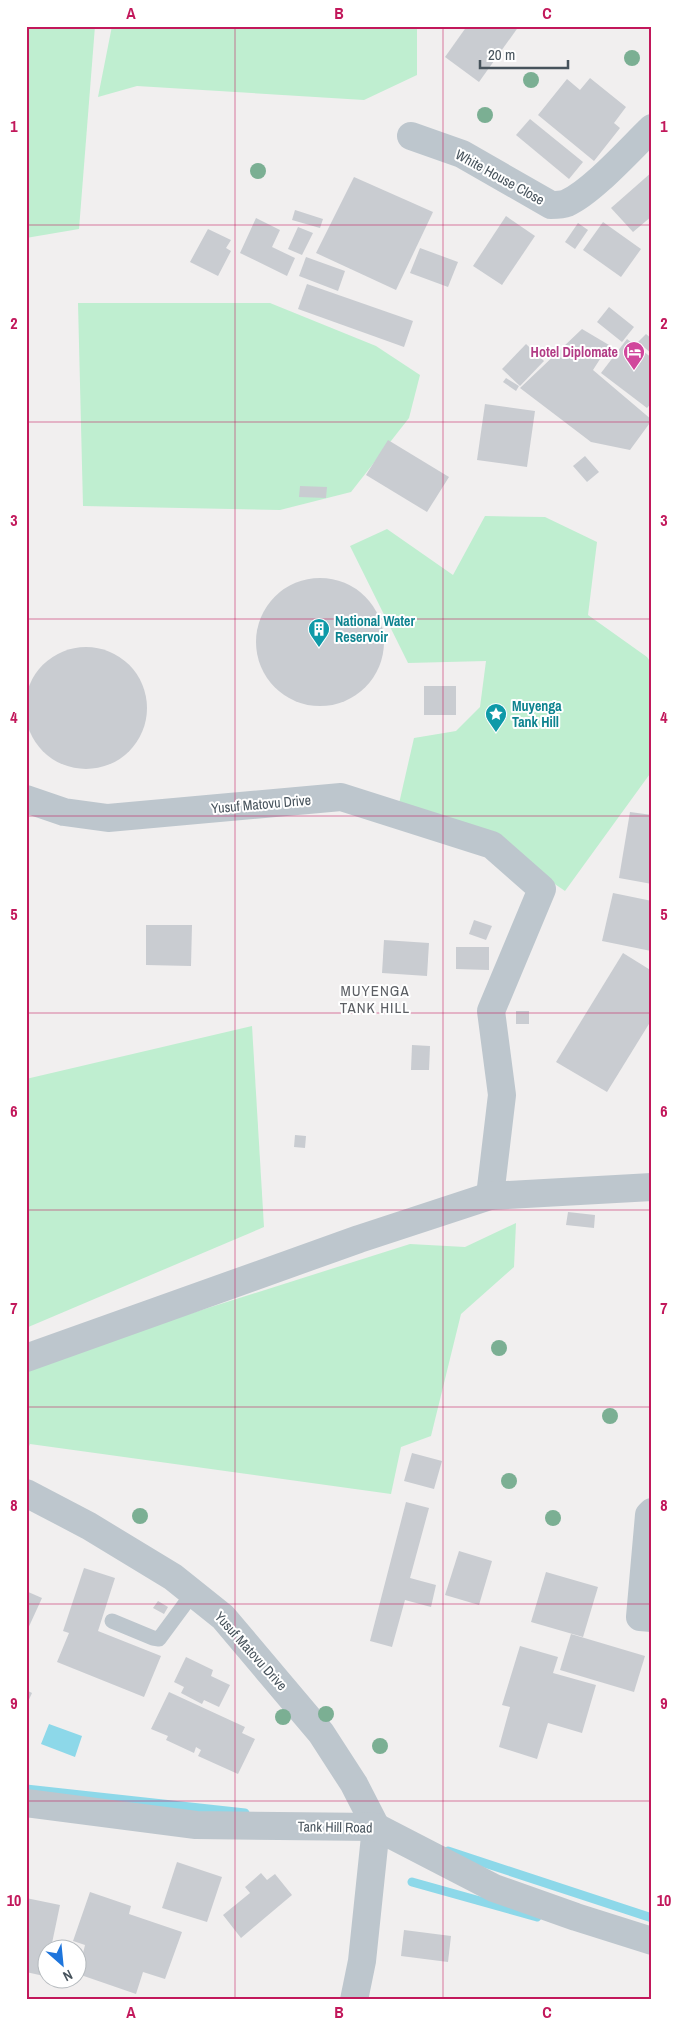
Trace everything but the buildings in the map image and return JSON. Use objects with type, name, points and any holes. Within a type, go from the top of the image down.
[{"type":"street","name":"White House Close","points":[[411,136],[462,154],[551,205],[565,204],[594,184],[652,128]]},
{"type":"street","name":"Yusuf Matovu Drive","points":[[26,799],[64,812],[108,818],[341,797],[492,845],[542,889],[491,1011],[502,1095],[490,1196]]},
{"type":"street","points":[[26,1358],[359,1239],[490,1196],[652,1187]]},
{"type":"street","name":"Yusuf Matovu Drive","points":[[26,1493],[89,1526],[173,1577],[222,1617],[321,1733],[354,1784],[376,1826]]},
{"type":"street","points":[[652,1512],[649,1515],[640,1617],[652,1618]]},
{"type":"street","name":"Tank Hill Road","points":[[26,1803],[196,1825],[376,1826],[494,1888],[652,1941]]},
{"type":"street","points":[[354,2000],[362,1961],[376,1826]]},
{"type":"lane","points":[[112,1621],[153,1638],[159,1638],[193,1593]]},
{"type":"green space","points":[[26,26],[95,26],[79,229],[26,238]]},
{"type":"green space","points":[[112,26],[417,26],[417,75],[364,100],[137,86],[98,97]]},
{"type":"green space","points":[[78,303],[270,303],[376,346],[420,375],[409,418],[351,492],[280,510],[83,506]]},
{"type":"green space","points":[[485,516],[545,517],[597,542],[588,615],[647,657],[652,664],[652,771],[565,891],[505,850],[398,808],[414,738],[456,731],[480,707],[486,661],[408,663],[350,546],[387,529],[453,575]]},
{"type":"green space","points":[[252,1026],[264,1227],[26,1328],[26,1079]]},
{"type":"green space","points":[[516,1223],[514,1267],[461,1314],[431,1436],[401,1447],[391,1494],[30,1444],[26,1453],[26,1367],[410,1244],[465,1247]]},
{"type":"water","points":[[49,1724],[82,1736],[75,1757],[41,1744]]},
{"type":"waterway","points":[[26,1789],[245,1813]]},
{"type":"waterway","points":[[448,1851],[652,1918]]},
{"type":"waterway","points":[[412,1882],[537,1917]]},
{"type":"place","name":"Hotel Diplomate","points":[[634,371]]},
{"type":"place","name":"National Water Reservoir","points":[[319,648]]},
{"type":"place","name":"Muyenga Tank Hill","points":[[496,733]]},
{"type":"district","name":"MUYENGA TANK HILL","points":[[375,998]]}]
